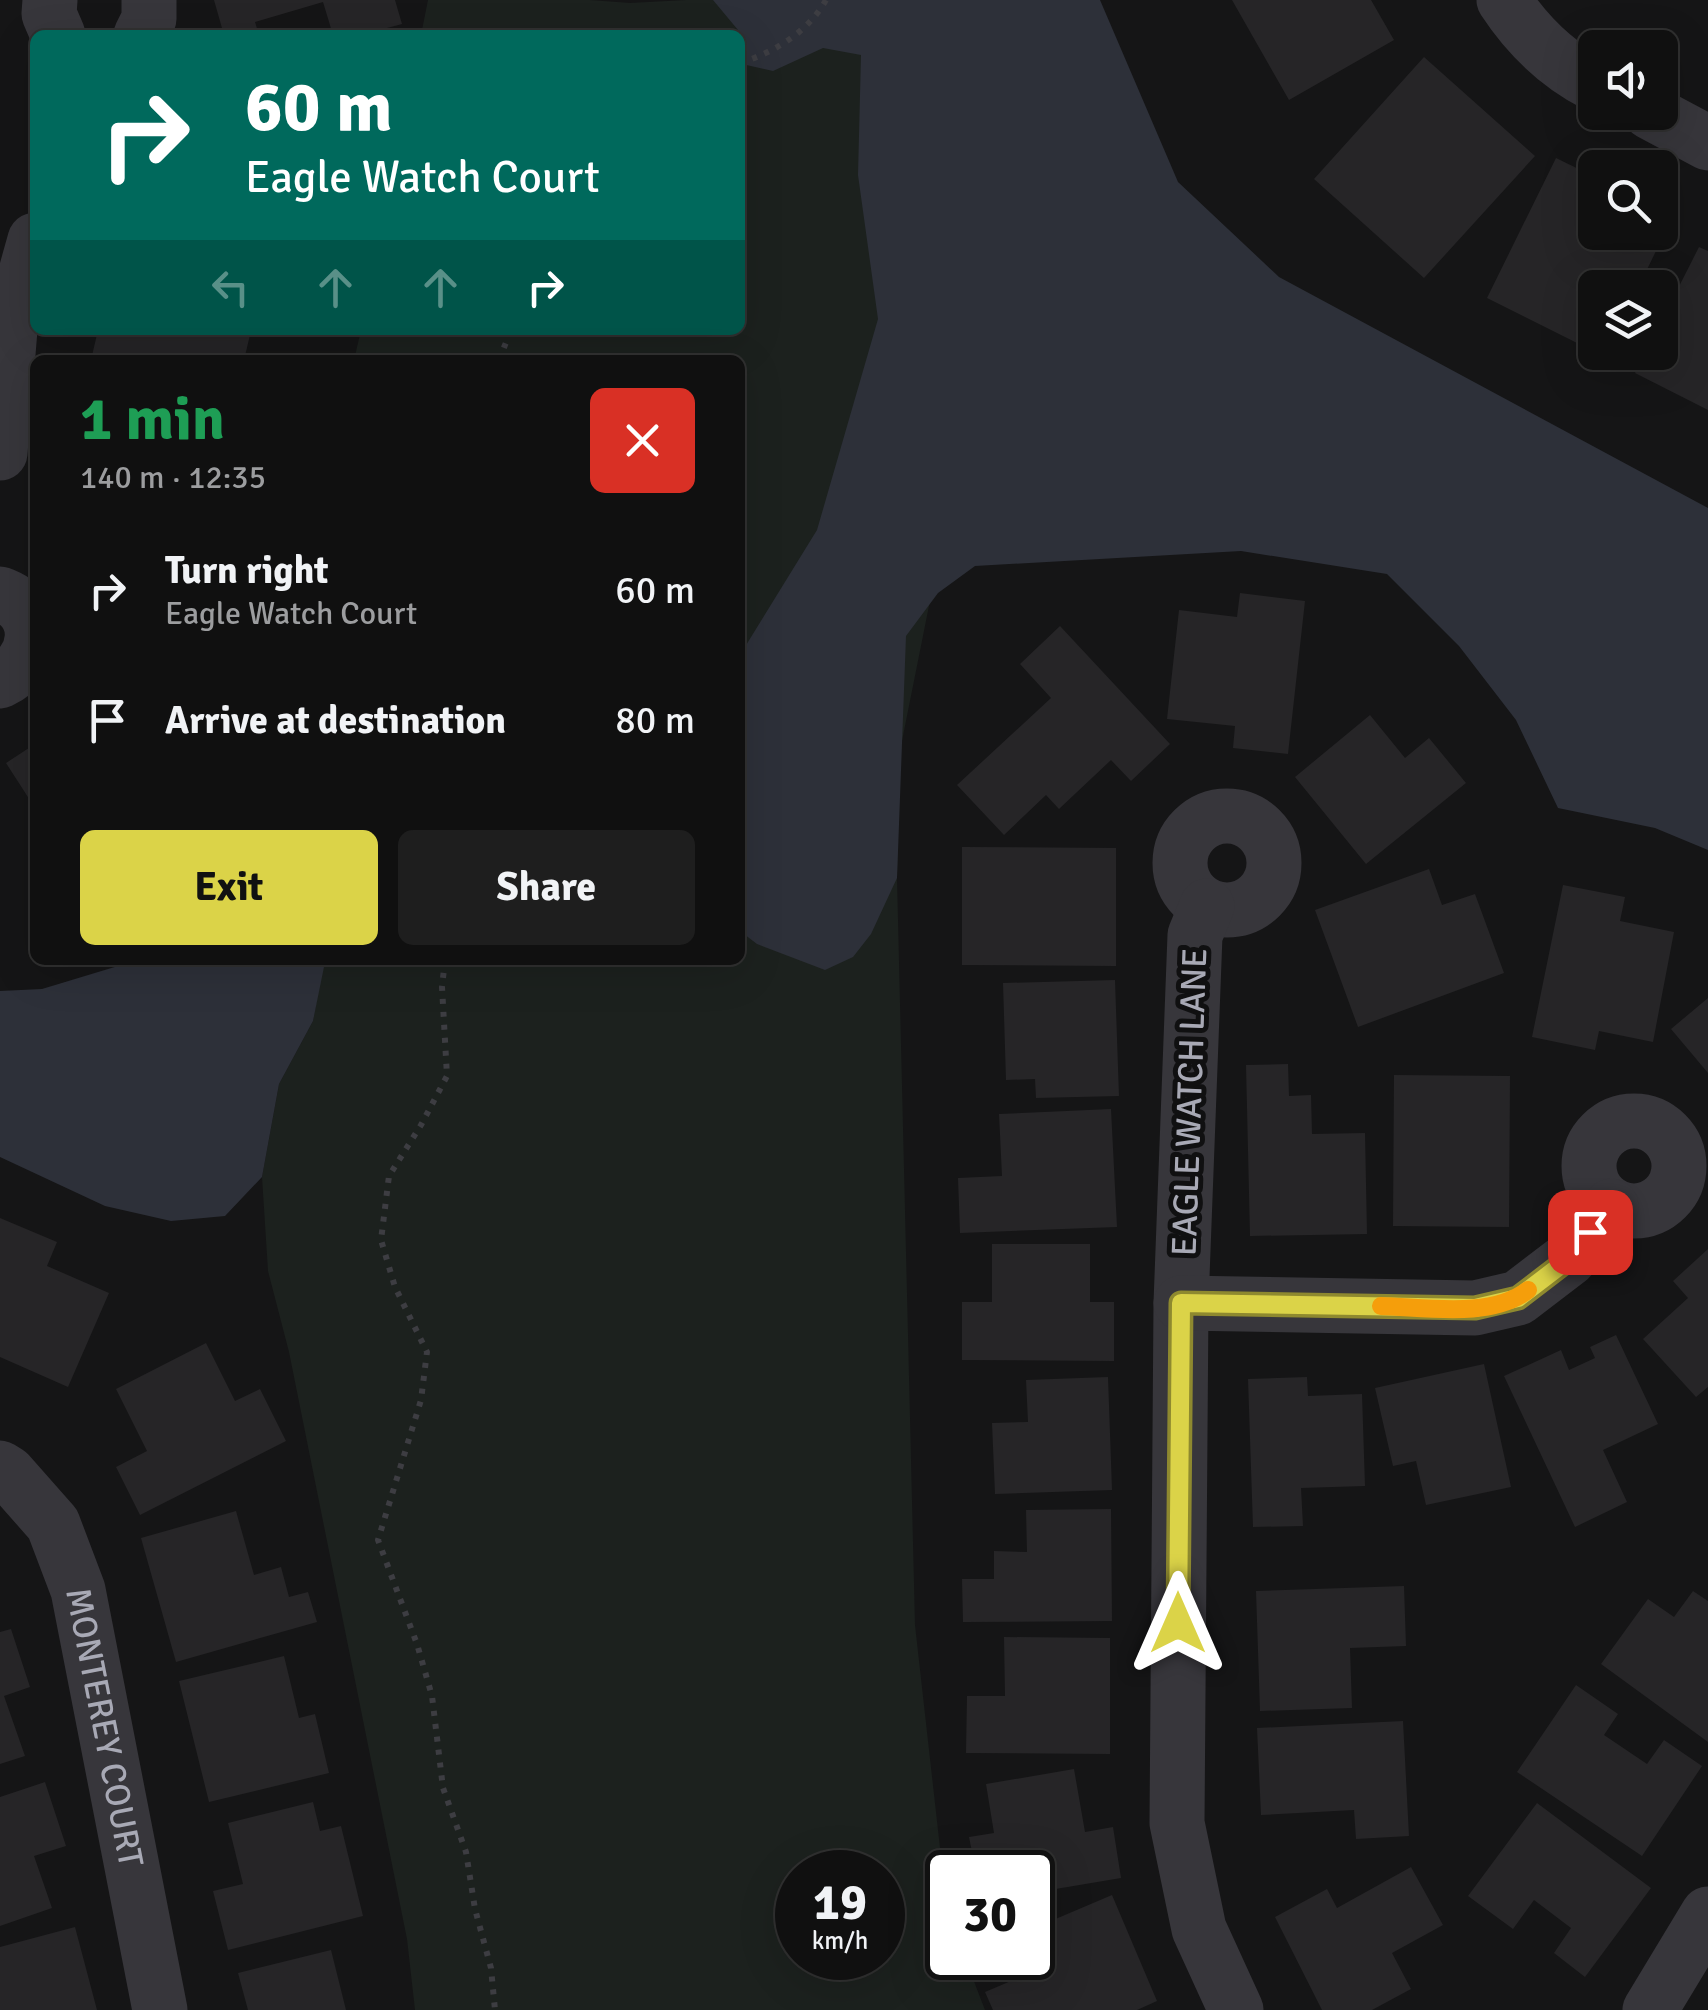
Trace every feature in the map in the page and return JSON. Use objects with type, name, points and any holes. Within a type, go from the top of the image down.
[{"type":"street","points":[[50,0],[56,30]]},
{"type":"street","points":[[143,30],[150,0]]},
{"type":"street","points":[[1504,0],[1522,27],[1578,75]]},
{"type":"street","points":[[1678,127],[1708,143]]},
{"type":"street","points":[[0,453],[5,327],[30,254]]},
{"type":"street","points":[[0,594],[21,607],[30,622]]},
{"type":"street","points":[[0,681],[18,672],[30,650]]},
{"type":"street","name":"EAGLE WATCH LANE","points":[[1206,906],[1195,935],[1181,1303],[1177,1822],[1199,1929],[1236,2010]]},
{"type":"street","points":[[1181,1303],[1475,1308],[1518,1298],[1569,1259],[1611,1206]]},
{"type":"street","name":"MONTEREY COURT","points":[[0,1468],[53,1524],[78,1590],[160,2010]]},
{"type":"street","points":[[1650,2010],[1708,1914]]},
{"type":"path","points":[[745,62],[796,37],[826,0]]},
{"type":"path","points":[[444,965],[447,1076],[389,1176],[385,1208],[382,1240],[395,1287],[427,1352],[421,1400],[378,1540],[432,1696],[443,1788],[466,1852],[474,1909],[491,1968],[495,2010]]},
{"type":"shaded area","points":[[428,0],[630,3],[1050,0],[900,751],[897,878],[915,1625],[940,1850],[925,1850],[925,1980],[973,1980],[985,2010],[415,2010],[407,1939],[289,1352],[268,1271],[262,1177],[279,1084],[313,1021],[323,965],[745,965],[745,355],[355,355],[360,335],[745,335],[745,30],[422,30]]},
{"type":"shaded area","points":[[713,0],[1100,0],[1178,182],[1279,277],[1708,508],[1708,850],[1655,828],[1558,808],[1516,720],[1459,646],[1387,574],[1241,551],[975,566],[938,593],[906,636],[897,878],[871,934],[853,957],[825,970],[757,944],[745,935],[745,647],[817,530],[878,319],[858,175],[861,55],[823,48],[773,71],[745,65],[745,30],[738,30]]},
{"type":"shaded area","points":[[324,965],[313,1021],[279,1084],[262,1177],[225,1216],[171,1221],[105,1206],[0,1157],[0,991],[42,989],[118,966]]},
{"type":"building","points":[[214,0],[395,0],[402,24],[380,30],[331,30],[323,2],[255,22],[257,30],[223,30]]},
{"type":"building","points":[[1232,0],[1371,0],[1394,40],[1289,100]]},
{"type":"building","points":[[1424,57],[1535,156],[1424,278],[1314,179]]},
{"type":"building","points":[[1556,158],[1578,169],[1578,250],[1656,250],[1647,270],[1578,270],[1578,344],[1487,298]]},
{"type":"building","points":[[1699,247],[1708,251],[1708,410],[1635,373],[1678,370],[1678,288]]},
{"type":"building","points":[[97,335],[250,335],[245,355],[92,355]]},
{"type":"building","points":[[1240,593],[1305,601],[1288,754],[1233,748],[1235,726],[1167,719],[1179,610],[1237,617]]},
{"type":"building","points":[[1060,626],[1170,744],[1131,781],[1111,760],[1059,809],[1046,795],[1004,835],[957,785],[1051,698],[1020,664]]},
{"type":"building","points":[[1370,715],[1405,758],[1429,738],[1466,783],[1366,864],[1295,777]]},
{"type":"building","points":[[30,747],[30,800],[6,763]]},
{"type":"building","points":[[962,847],[1116,848],[1116,966],[962,965]]},
{"type":"building","points":[[1429,869],[1442,905],[1475,894],[1504,973],[1358,1027],[1315,910]]},
{"type":"building","points":[[1563,885],[1625,897],[1620,921],[1674,932],[1653,1042],[1599,1031],[1595,1050],[1532,1037]]},
{"type":"building","points":[[1115,980],[1119,1096],[1036,1098],[1035,1079],[1006,1080],[1003,983]]},
{"type":"building","points":[[1708,998],[1708,1073],[1671,1029]]},
{"type":"building","points":[[1288,1064],[1289,1096],[1311,1095],[1312,1134],[1365,1133],[1367,1234],[1250,1236],[1246,1065]]},
{"type":"building","points":[[1394,1075],[1510,1076],[1509,1227],[1393,1226]]},
{"type":"building","points":[[1111,1109],[1117,1227],[960,1233],[958,1178],[1002,1176],[999,1114]]},
{"type":"building","points":[[0,1218],[57,1242],[47,1266],[109,1293],[68,1387],[0,1357]]},
{"type":"building","points":[[992,1244],[1090,1244],[1090,1302],[1114,1302],[1114,1361],[962,1360],[962,1302],[992,1302]]},
{"type":"building","points":[[1708,1249],[1708,1387],[1696,1397],[1643,1339],[1688,1298],[1673,1281]]},
{"type":"building","points":[[1616,1335],[1658,1424],[1603,1450],[1627,1502],[1575,1527],[1504,1376],[1561,1350],[1569,1370],[1595,1358],[1590,1347]]},
{"type":"building","points":[[206,1343],[235,1401],[260,1389],[286,1441],[140,1515],[116,1467],[147,1451],[116,1389]]},
{"type":"building","points":[[1484,1364],[1511,1487],[1426,1505],[1416,1461],[1393,1466],[1375,1388]]},
{"type":"building","points":[[1108,1377],[1112,1490],[995,1494],[992,1423],[1028,1422],[1026,1380]]},
{"type":"building","points":[[1307,1377],[1308,1396],[1362,1394],[1365,1486],[1301,1488],[1303,1526],[1253,1527],[1248,1379]]},
{"type":"building","points":[[1111,1509],[1112,1621],[963,1622],[962,1579],[994,1579],[994,1551],[1027,1552],[1026,1510]]},
{"type":"building","points":[[236,1511],[254,1575],[281,1567],[289,1597],[308,1592],[317,1622],[176,1662],[141,1538]]},
{"type":"building","points":[[1404,1586],[1406,1646],[1350,1648],[1352,1708],[1260,1711],[1256,1591]]},
{"type":"building","points":[[1693,1591],[1708,1601],[1708,1742],[1601,1664],[1648,1599],[1674,1617]]},
{"type":"building","points":[[11,1629],[30,1687],[4,1696],[25,1756],[0,1764],[0,1632]]},
{"type":"building","points":[[1004,1637],[1110,1638],[1110,1754],[966,1753],[967,1696],[1005,1696]]},
{"type":"building","points":[[284,1656],[299,1718],[315,1714],[329,1773],[209,1802],[179,1681]]},
{"type":"building","points":[[1576,1685],[1618,1714],[1604,1735],[1647,1764],[1664,1740],[1702,1766],[1642,1856],[1517,1772]]},
{"type":"building","points":[[1403,1721],[1409,1836],[1356,1839],[1354,1810],[1261,1815],[1257,1728]]},
{"type":"building","points":[[1074,1769],[1085,1832],[1113,1827],[1121,1878],[1055,1889],[1055,1850],[972,1850],[969,1837],[994,1833],[986,1784]]},
{"type":"building","points":[[45,1782],[66,1846],[34,1856],[52,1908],[0,1926],[0,1797]]},
{"type":"building","points":[[313,1802],[320,1831],[341,1826],[363,1916],[228,1950],[213,1891],[243,1884],[228,1823]]},
{"type":"building","points":[[1537,1803],[1651,1888],[1585,1977],[1554,1953],[1571,1928],[1534,1900],[1513,1929],[1468,1896]]},
{"type":"building","points":[[1411,1867],[1443,1925],[1392,1953],[1411,1989],[1372,2010],[1322,2010],[1275,1917],[1327,1889],[1337,1908]]},
{"type":"building","points":[[1112,1895],[1157,2001],[1137,2010],[993,2010],[985,1992],[1013,1980],[1055,1980],[1055,1919]]},
{"type":"building","points":[[75,1927],[97,2010],[0,2010],[0,1947]]},
{"type":"building","points":[[331,1950],[346,2010],[248,2010],[238,1973]]},
{"type":"slow traffic","points":[[1381,1306],[1475,1308],[1518,1298],[1528,1290]]},
{"type":"route","points":[[1178,1623],[1181,1303],[1475,1308],[1518,1298],[1569,1259],[1590,1232]]}]
